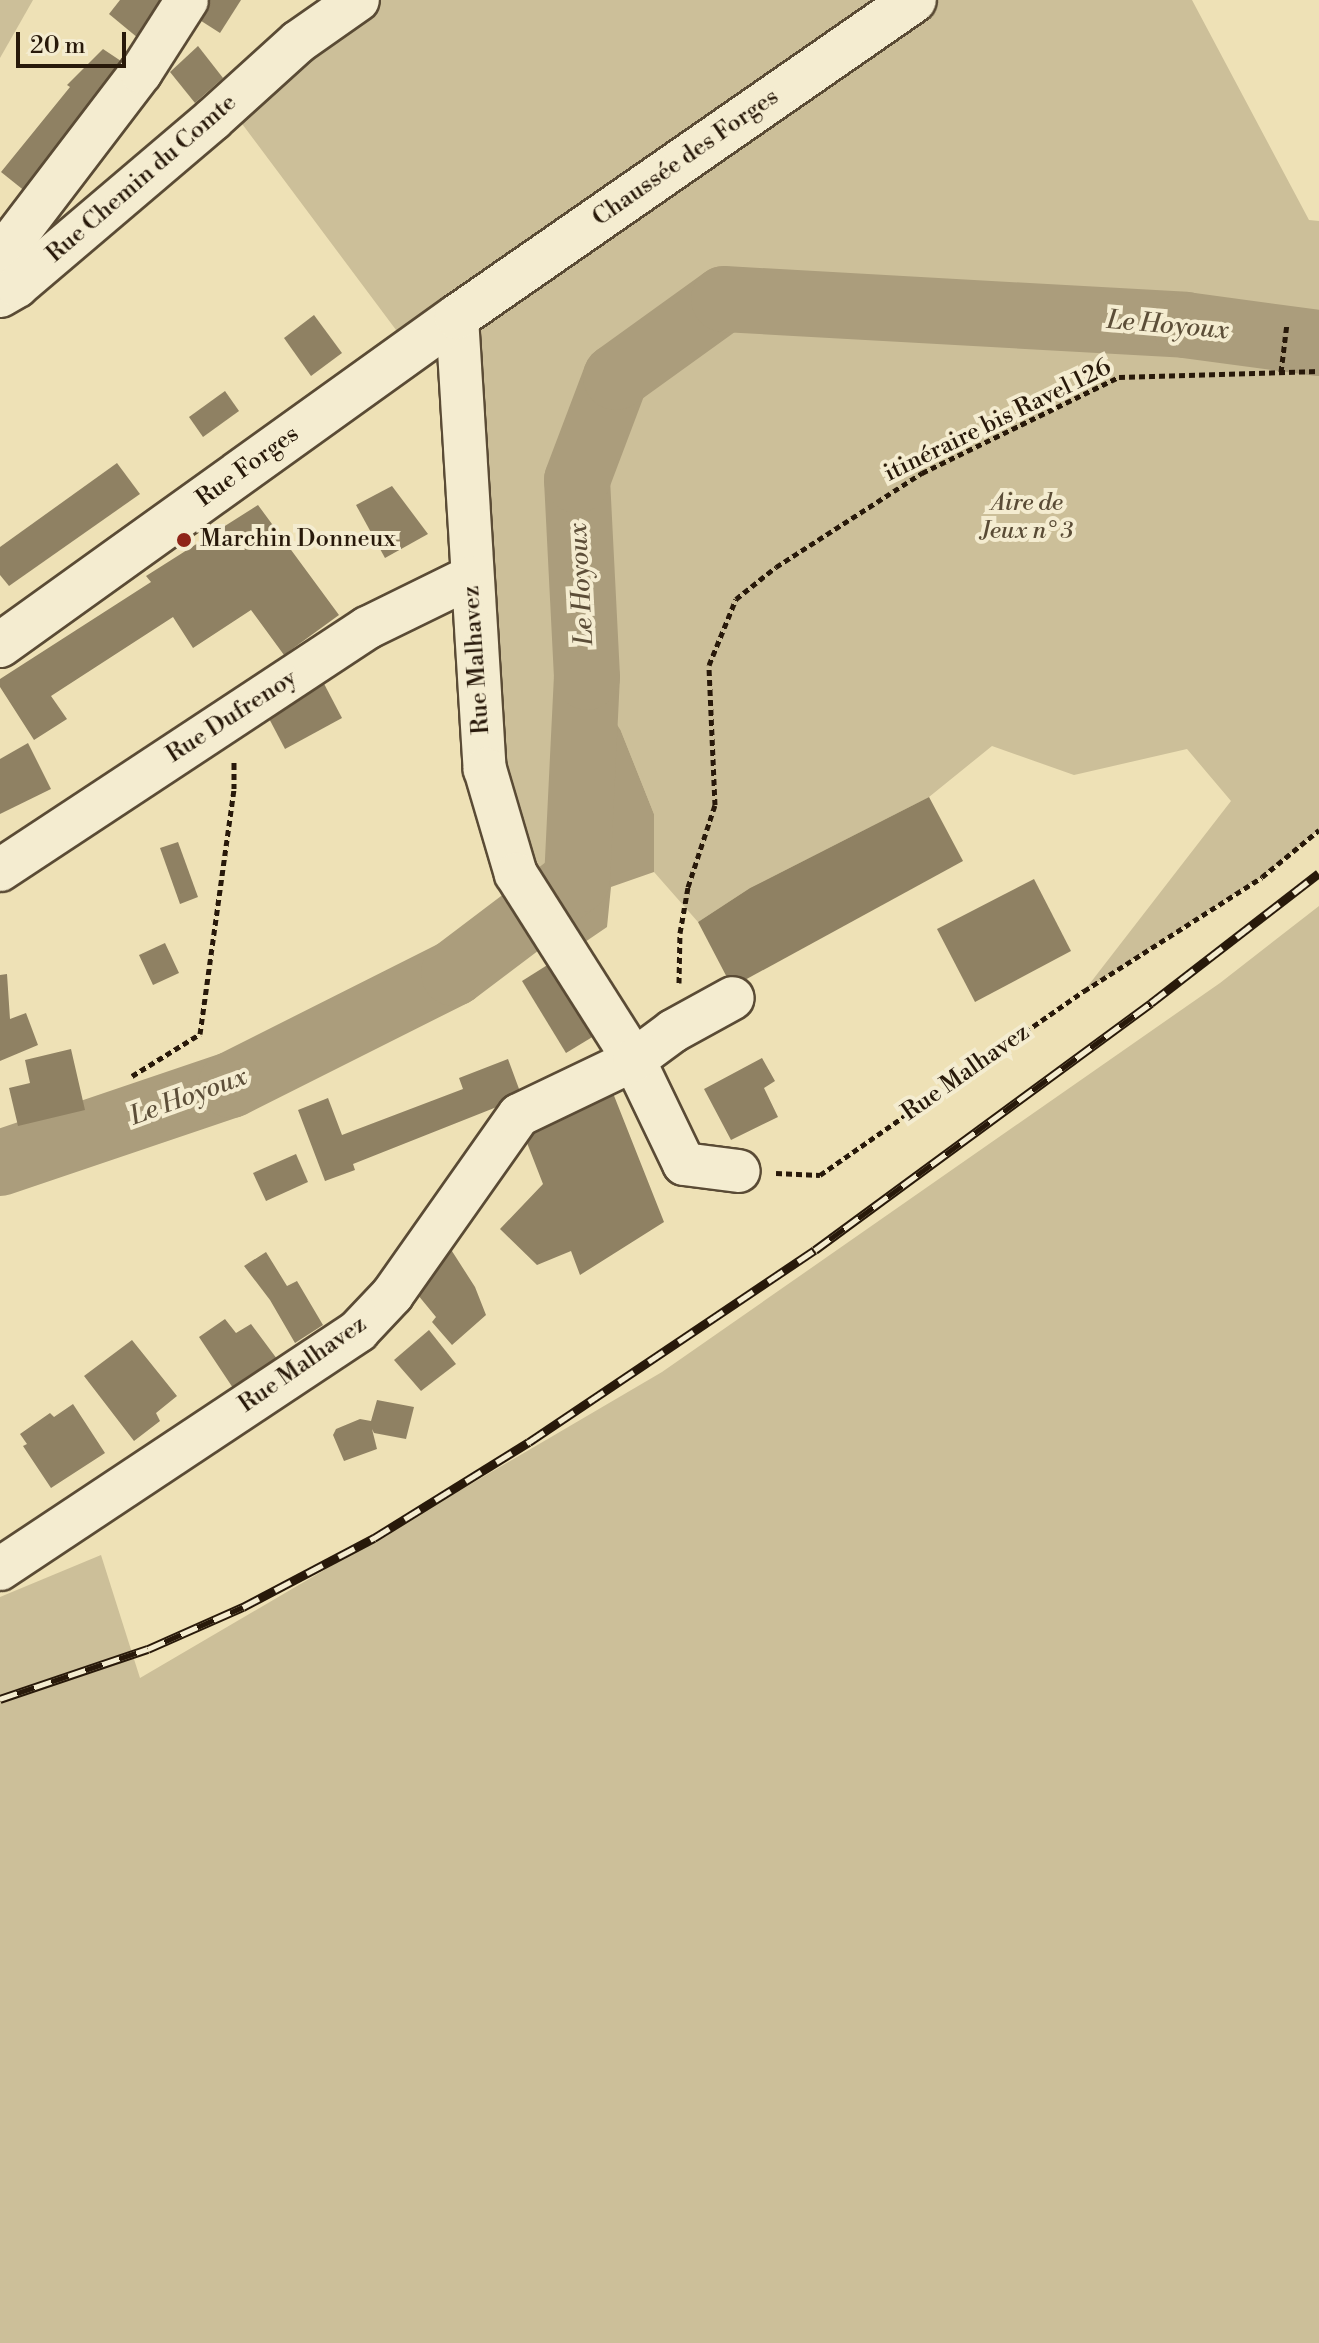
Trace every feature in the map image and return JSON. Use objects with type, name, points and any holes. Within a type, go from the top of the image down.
[{"type":"main road","name":"Chaussée des Forges","points":[[457,317],[914,0]]},
{"type":"main road","name":"Rue Forges","points":[[0,645],[457,317]]},
{"type":"street","points":[[0,257],[141,72],[187,0]]},
{"type":"street","name":"Rue Chemin du Comte","points":[[0,296],[17,286],[212,120],[298,42],[358,0]]},
{"type":"street","name":"Rue Malhavez","points":[[457,317],[485,769],[516,874],[634,1060],[684,1164],[739,1171]]},
{"type":"street","name":"Rue Dufrenoy","points":[[0,870],[367,628],[471,577]]},
{"type":"street","name":"Rue Malhavez","points":[[0,1569],[358,1331],[392,1295],[519,1115],[634,1060],[673,1031],[733,998]]},
{"type":"path","points":[[1281,372],[1287,323]]},
{"type":"path","name":"itinéraire bis Ravel 126","points":[[673,1031],[679,997],[680,933],[688,887],[715,805],[709,665],[736,599],[776,567],[922,473],[1119,377],[1319,371]]},
{"type":"path","points":[[132,1076],[200,1034],[234,789],[234,716]]},
{"type":"path","name":"Rue Malhavez","points":[[739,1171],[820,1175],[1084,991],[1262,877],[1319,830]]},
{"type":"green space","points":[[0,0],[33,0],[0,58]]},
{"type":"green space","name":"Aire de Jeux n° 3","points":[[358,0],[1192,0],[1309,220],[1319,221],[1319,830],[1262,877],[1084,991],[1231,801],[1187,749],[1074,775],[992,746],[929,797],[750,888],[698,922],[654,872],[654,814],[621,731],[556,727],[566,867],[516,874],[457,318],[411,350],[228,105]]},
{"type":"green space","points":[[1319,906],[1319,2343],[0,2343],[0,1597],[101,1555],[140,1678],[662,1372],[1220,983]]},
{"type":"shaded area","points":[[587,677],[621,731],[654,814],[654,872],[611,887],[607,927],[566,955],[516,874],[566,867],[556,727]]},
{"type":"building","points":[[120,0],[168,0],[138,38],[109,14]]},
{"type":"building","points":[[206,0],[241,0],[220,33],[195,17]]},
{"type":"building","points":[[198,46],[223,78],[195,103],[170,72]]},
{"type":"building","points":[[103,49],[124,63],[26,192],[1,172],[70,87],[67,85]]},
{"type":"building","points":[[314,315],[342,353],[311,376],[284,338]]},
{"type":"building","points":[[225,391],[239,411],[203,437],[189,417]]},
{"type":"building","points":[[117,463],[140,494],[9,586],[0,575],[0,547]]},
{"type":"building","points":[[392,486],[428,534],[385,558],[356,505]]},
{"type":"building","points":[[258,505],[339,615],[284,655],[251,610],[193,648],[173,617],[51,696],[67,719],[34,740],[0,687],[0,679],[151,582],[146,576]]},
{"type":"building","points":[[321,678],[342,718],[285,749],[264,709]]},
{"type":"building","points":[[28,743],[51,789],[0,814],[0,759]]},
{"type":"building","points":[[929,797],[963,861],[732,987],[698,922],[750,888]]},
{"type":"building","points":[[178,842],[198,897],[180,904],[160,848]]},
{"type":"building","points":[[1034,879],[1071,951],[975,1002],[937,929]]},
{"type":"building","points":[[165,943],[179,973],[153,985],[139,955]]},
{"type":"building","points":[[549,964],[594,1036],[566,1053],[522,981]]},
{"type":"building","points":[[7,974],[10,1019],[26,1013],[38,1045],[0,1061],[0,975]]},
{"type":"building","points":[[71,1049],[85,1110],[18,1126],[9,1088],[30,1083],[25,1060]]},
{"type":"building","points":[[762,1058],[775,1081],[764,1088],[778,1117],[731,1140],[704,1089]]},
{"type":"building","points":[[508,1059],[522,1097],[353,1164],[355,1170],[325,1181],[298,1110],[328,1098],[342,1135],[463,1089],[459,1078]]},
{"type":"building","points":[[609,1083],[664,1222],[580,1275],[571,1251],[537,1265],[500,1229],[543,1184],[522,1130]]},
{"type":"building","points":[[296,1154],[308,1182],[266,1201],[253,1173]]},
{"type":"building","points":[[450,1248],[475,1287],[486,1315],[452,1345],[432,1322],[436,1317],[413,1289]]},
{"type":"building","points":[[266,1252],[287,1286],[297,1281],[323,1325],[295,1343],[270,1300],[244,1266]]},
{"type":"building","points":[[225,1319],[236,1333],[251,1324],[280,1363],[237,1394],[199,1337]]},
{"type":"building","points":[[429,1330],[456,1364],[421,1391],[394,1360]]},
{"type":"building","points":[[132,1340],[177,1396],[156,1413],[160,1421],[134,1441],[84,1376]]},
{"type":"building","points":[[377,1400],[414,1407],[406,1439],[374,1433],[372,1429],[377,1449],[344,1461],[333,1435],[336,1429],[360,1419],[371,1421]]},
{"type":"building","points":[[73,1404],[105,1453],[51,1488],[23,1446],[27,1444],[20,1434],[50,1413],[54,1417]]},
{"type":"waterway","name":"Le Hoyoux","points":[[0,1163],[231,1085],[454,973],[577,880],[587,677],[577,480],[616,377],[724,299],[1185,325],[1319,343]]},
{"type":"railway","points":[[0,1699],[148,1649],[243,1607],[374,1538],[529,1442],[815,1250],[1151,1003],[1319,873]]},
{"type":"place","name":"Marchin Donneux","points":[[184,540]]}]
